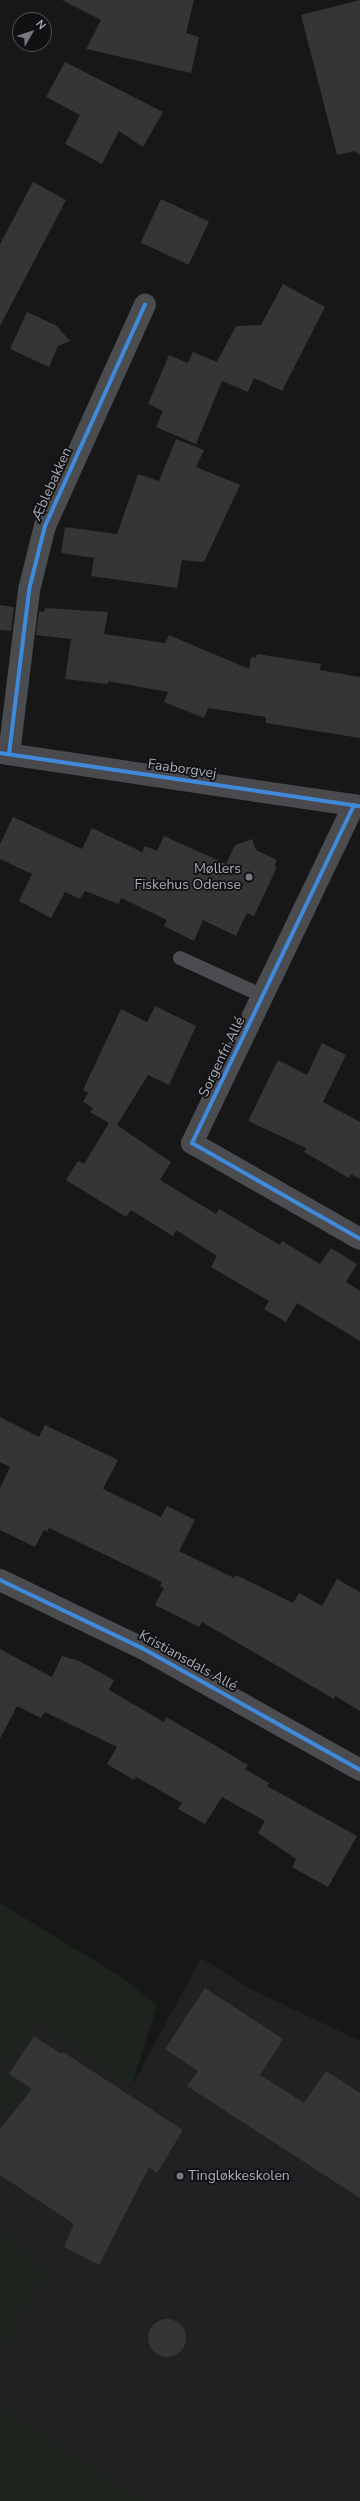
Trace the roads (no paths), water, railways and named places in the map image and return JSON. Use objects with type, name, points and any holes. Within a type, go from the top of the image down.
[{"type":"main road","name":"Faaborgvej","points":[[5,754],[357,806]]},
{"type":"street","name":"Æblebakken","points":[[5,754],[29,590],[45,526],[145,305]]},
{"type":"street","name":"Sorgenfri Allé","points":[[357,806],[192,1143],[360,1239]]},
{"type":"street","name":"Kristiansdals Allé","points":[[0,1580],[142,1648],[360,1770]]},
{"type":"lane","points":[[180,958],[263,996]]},
{"type":"place","name":"Møllers Fiskehus Odense","points":[[249,877]]},
{"type":"place","name":"Tingløkkeskolen","points":[[180,2176]]}]
